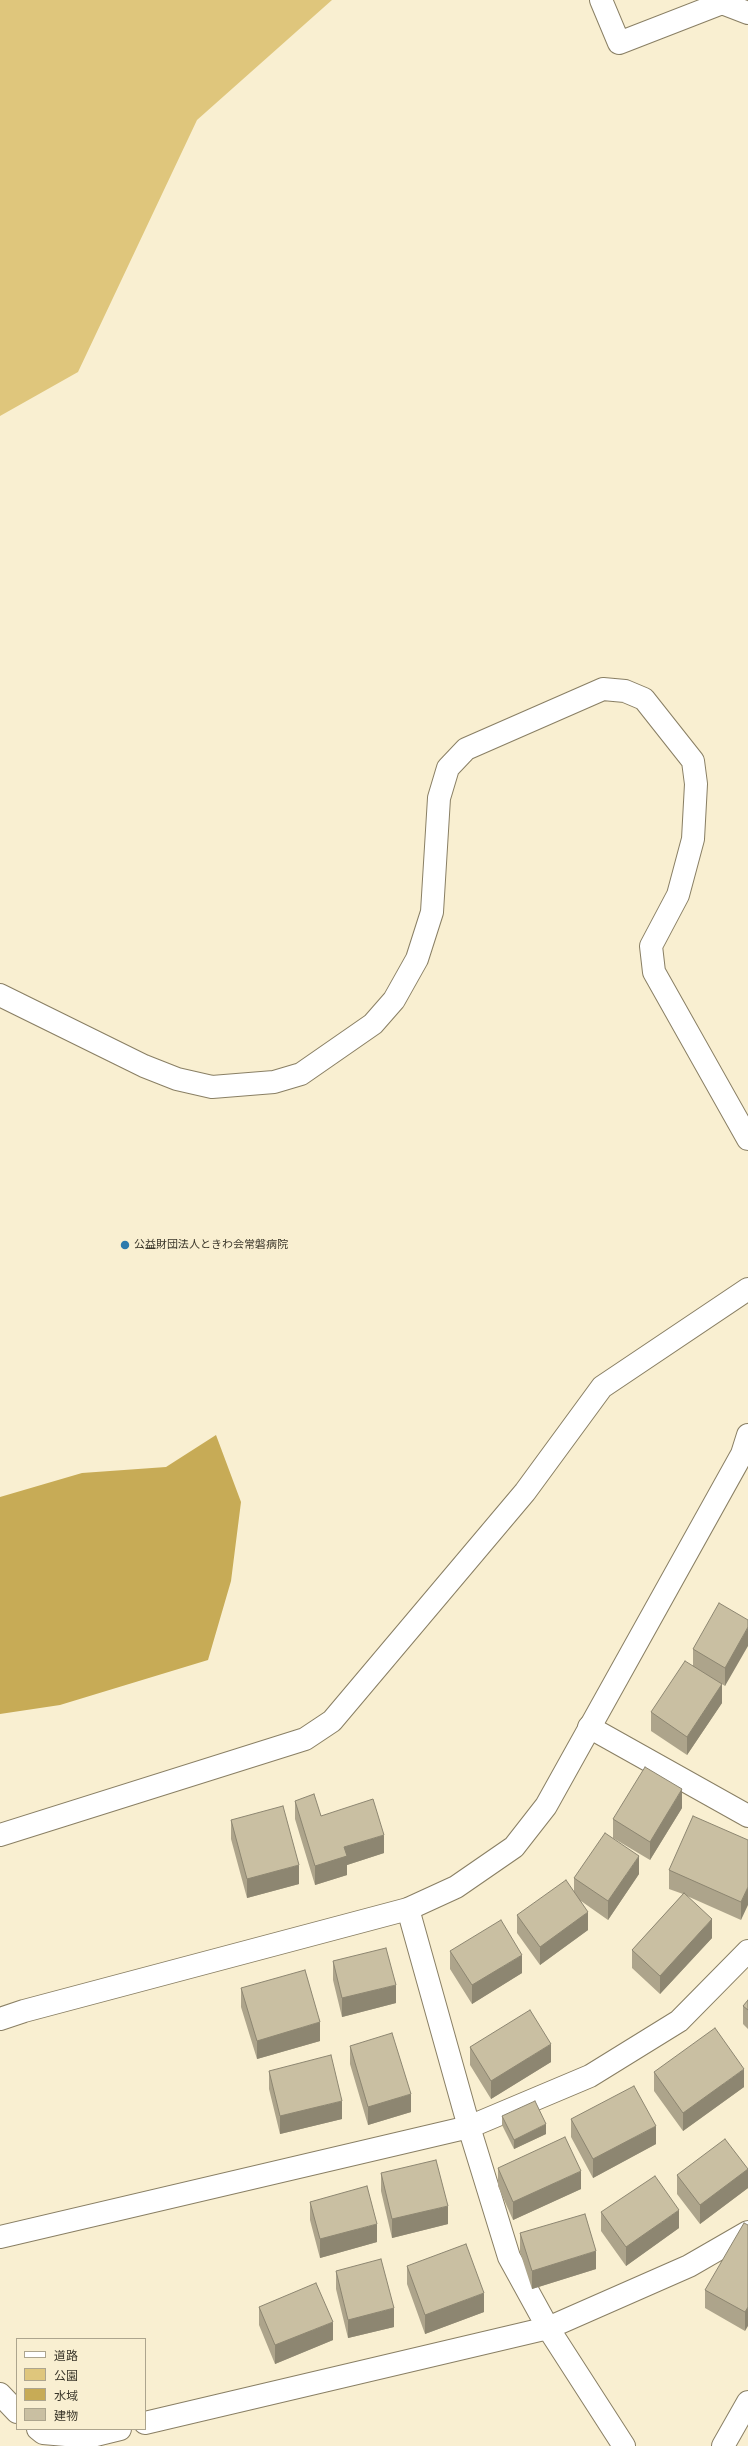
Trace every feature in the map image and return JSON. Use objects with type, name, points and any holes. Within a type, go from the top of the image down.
[{"type":"street","points":[[601,0],[620,42],[722,3],[748,13]]},
{"type":"street","points":[[0,995],[144,1066],[177,1079],[212,1086],[274,1082],[301,1074],[373,1024],[394,1000],[418,959],[432,912],[439,798],[448,768],[466,749],[603,689],[625,691],[644,699],[694,761],[696,784],[693,839],[678,895],[651,946],[654,972],[748,1139]]},
{"type":"street","points":[[0,1835],[305,1739],[332,1721],[525,1492],[602,1387],[748,1290]]},
{"type":"street","points":[[0,2019],[31,2009],[408,1909],[456,1887],[514,1847],[546,1806],[742,1454],[748,1435]]},
{"type":"street","points":[[589,1727],[748,1816]]},
{"type":"street","points":[[408,1909],[469,2127],[509,2257],[548,2328],[624,2446]]},
{"type":"street","points":[[0,2237],[469,2127],[590,2076],[679,2022],[748,1951]]},
{"type":"street","points":[[146,2423],[548,2328],[689,2266],[748,2232]]},
{"type":"street","points":[[0,2394],[16,2411]]},
{"type":"street","points":[[723,2446],[748,2402]]},
{"type":"street","points":[[39,2430],[43,2433],[88,2437],[116,2430]]},
{"type":"green space","points":[[0,0],[332,0],[197,120],[78,372],[0,416]]},
{"type":"water","points":[[216,1435],[241,1502],[231,1581],[208,1660],[60,1705],[0,1714],[0,1497],[82,1473],[166,1467]]},
{"type":"building","points":[[719,1603],[748,1620],[748,1627],[725,1668],[693,1649]]},
{"type":"building","points":[[685,1661],[722,1684],[687,1737],[651,1712]]},
{"type":"building","points":[[645,1767],[682,1789],[650,1842],[613,1819]]},
{"type":"building","points":[[314,1794],[321,1816],[373,1799],[384,1835],[344,1847],[347,1856],[315,1866],[295,1801]]},
{"type":"building","points":[[283,1806],[299,1865],[247,1879],[231,1820]]},
{"type":"building","points":[[693,1816],[748,1840],[748,1887],[741,1902],[669,1870]]},
{"type":"building","points":[[605,1833],[639,1856],[608,1901],[574,1878]]},
{"type":"building","points":[[566,1880],[588,1912],[540,1947],[517,1915]]},
{"type":"building","points":[[684,1893],[712,1919],[660,1976],[632,1950]]},
{"type":"building","points":[[501,1920],[522,1955],[472,1985],[450,1951]]},
{"type":"building","points":[[386,1948],[396,1985],[342,1998],[333,1961]]},
{"type":"building","points":[[305,1970],[320,2022],[257,2041],[241,1988]]},
{"type":"building","points":[[748,2000],[748,2010],[743,2006]]},
{"type":"building","points":[[530,2010],[551,2044],[491,2081],[470,2047]]},
{"type":"building","points":[[715,2028],[744,2069],[683,2113],[654,2072]]},
{"type":"building","points":[[392,2033],[411,2094],[368,2107],[350,2046]]},
{"type":"building","points":[[331,2055],[342,2101],[280,2116],[269,2071]]},
{"type":"building","points":[[634,2086],[656,2126],[593,2159],[571,2119]]},
{"type":"building","points":[[535,2101],[546,2124],[514,2140],[502,2116]]},
{"type":"building","points":[[565,2137],[581,2171],[513,2202],[498,2168]]},
{"type":"building","points":[[725,2139],[748,2169],[700,2205],[677,2175]]},
{"type":"building","points":[[436,2160],[448,2206],[392,2219],[381,2173]]},
{"type":"building","points":[[655,2176],[679,2210],[626,2247],[601,2212]]},
{"type":"building","points":[[367,2186],[377,2224],[320,2239],[310,2202]]},
{"type":"building","points":[[585,2214],[596,2251],[532,2271],[520,2233]]},
{"type":"building","points":[[744,2223],[748,2225],[748,2307],[745,2312],[705,2290]]},
{"type":"building","points":[[466,2244],[484,2293],[425,2315],[407,2266]]},
{"type":"building","points":[[381,2259],[394,2308],[348,2320],[336,2271]]},
{"type":"building","points":[[316,2283],[333,2322],[275,2345],[259,2307]]},
{"type":"place","name":"公益財団法人ときわ会常磐病院","points":[[125,1245]]}]
